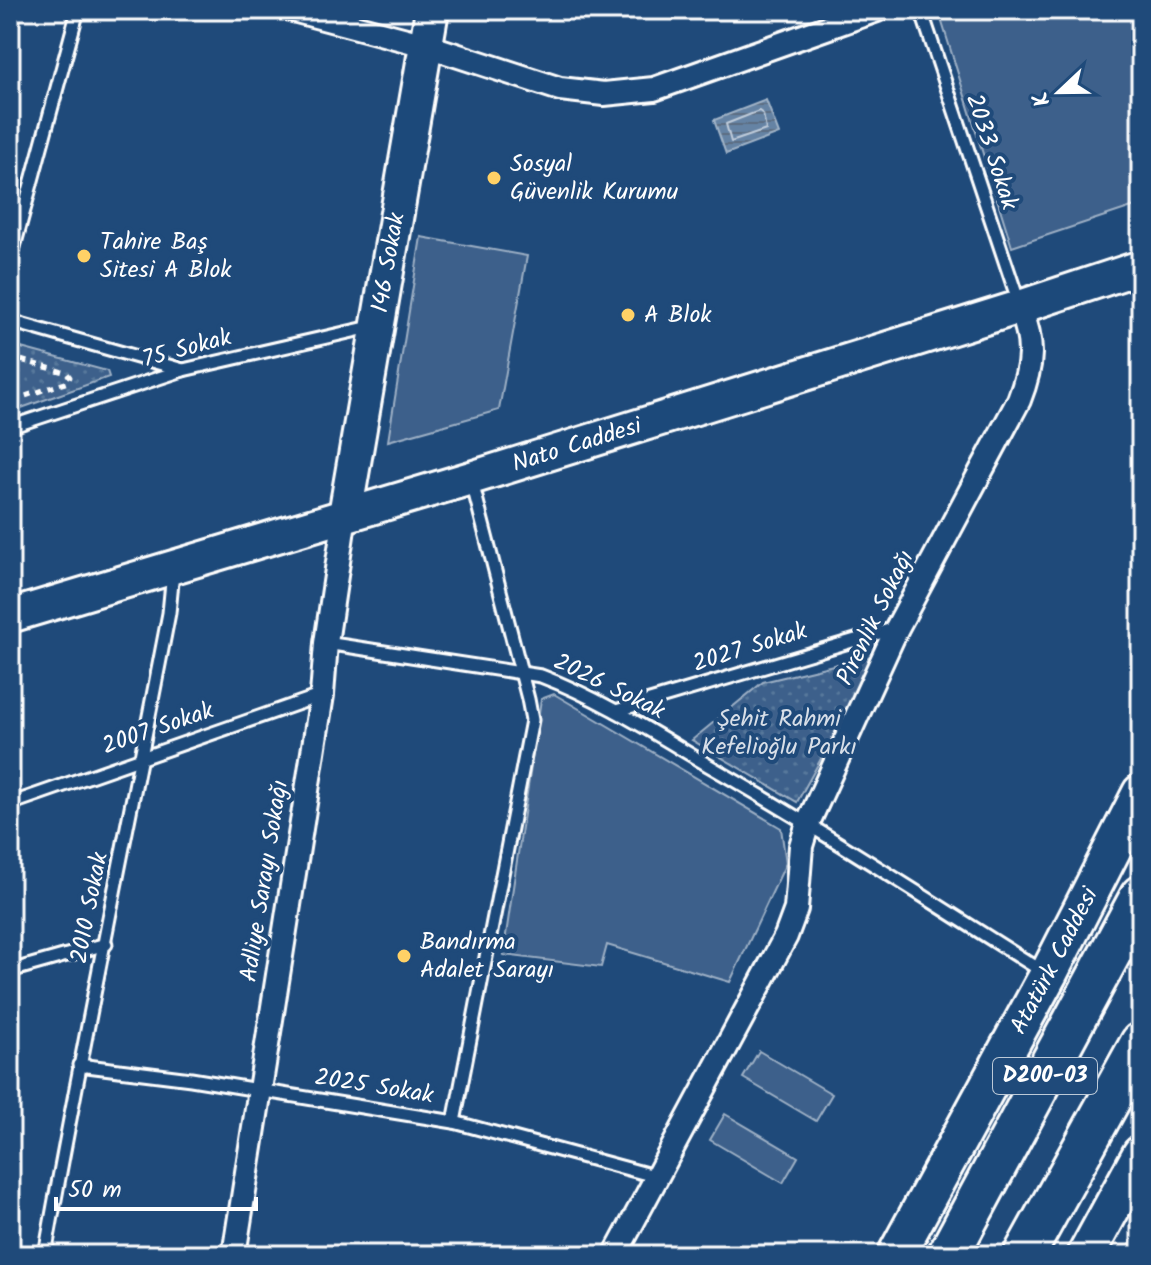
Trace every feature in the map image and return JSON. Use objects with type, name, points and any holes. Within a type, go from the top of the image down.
[{"type":"highway","name":"Atatürk Caddesi","points":[[948,1255],[1141,896]]},
{"type":"highway","name":"D200-03","points":[[1024,1255],[1141,1043]]},
{"type":"main road","name":"146 Sokak","points":[[345,515],[432,10]]},
{"type":"main road","name":"Nato Caddesi","points":[[10,616],[471,478],[1141,267]]},
{"type":"main road","name":"Atatürk Caddesi","points":[[896,1255],[1048,975],[1141,793]]},
{"type":"main road","points":[[1086,1255],[1141,1154]]},
{"type":"street","points":[[293,10],[425,45],[560,89],[604,94],[654,89],[877,10]]},
{"type":"street","name":"Pirenlik Sokağı","points":[[615,1255],[786,936],[796,909],[801,846],[808,823],[897,628],[1019,400],[1028,377],[1032,353],[1029,331],[1020,307]]},
{"type":"street","name":"Adliye Sarayı Sokağı","points":[[234,1255],[322,695],[326,643],[341,559],[345,515]]},
{"type":"lane","points":[[10,262],[78,10]]},
{"type":"lane","name":"2033 Sokak","points":[[921,10],[1020,307]]},
{"type":"lane","points":[[10,321],[183,370]]},
{"type":"lane","name":"75 Sokak","points":[[10,427],[183,370],[378,325]]},
{"type":"lane","points":[[454,1122],[532,720],[471,478]]},
{"type":"lane","name":"2010 Sokak","points":[[45,1255],[79,1065],[106,944],[169,613],[174,568]]},
{"type":"lane","name":"2027 Sokak","points":[[616,711],[897,628]]},
{"type":"lane","name":"2026 Sokak","points":[[326,643],[541,676],[561,684],[616,711],[808,823],[1048,975]]},
{"type":"lane","name":"2007 Sokak","points":[[10,804],[322,695]]},
{"type":"lane","points":[[10,971],[106,944]]},
{"type":"lane","name":"2025 Sokak","points":[[79,1065],[454,1122],[658,1177]]},
{"type":"path","points":[[10,357],[67,373],[70,377],[68,382],[10,401]]},
{"type":"green space","points":[[1141,12],[1141,204],[1012,247],[941,19]]},
{"type":"green space","points":[[421,237],[527,256],[499,410],[388,441]]},
{"type":"green space","points":[[10,345],[107,371],[109,377],[10,412]]},
{"type":"green space","name":"Şehit Rahmi Kefelioğlu Parkı","points":[[879,654],[797,802],[692,740],[763,682]]},
{"type":"green space","points":[[554,694],[781,828],[786,863],[730,982],[607,945],[601,967],[503,955],[541,699]]},
{"type":"green space","points":[[759,1051],[832,1094],[816,1121],[743,1078]]},
{"type":"green space","points":[[725,1114],[798,1157],[783,1183],[710,1140]]},
{"type":"water","points":[[766,100],[779,134],[726,154],[714,120]]},
{"type":"place","name":"Sosyal Güvenlik Kurumu","points":[[494,178]]},
{"type":"place","name":"Tahire Baş Sitesi A Blok","points":[[84,256]]},
{"type":"place","name":"A Blok","points":[[628,315]]},
{"type":"place","name":"Bandırma Adalet Sarayı","points":[[404,956]]}]
